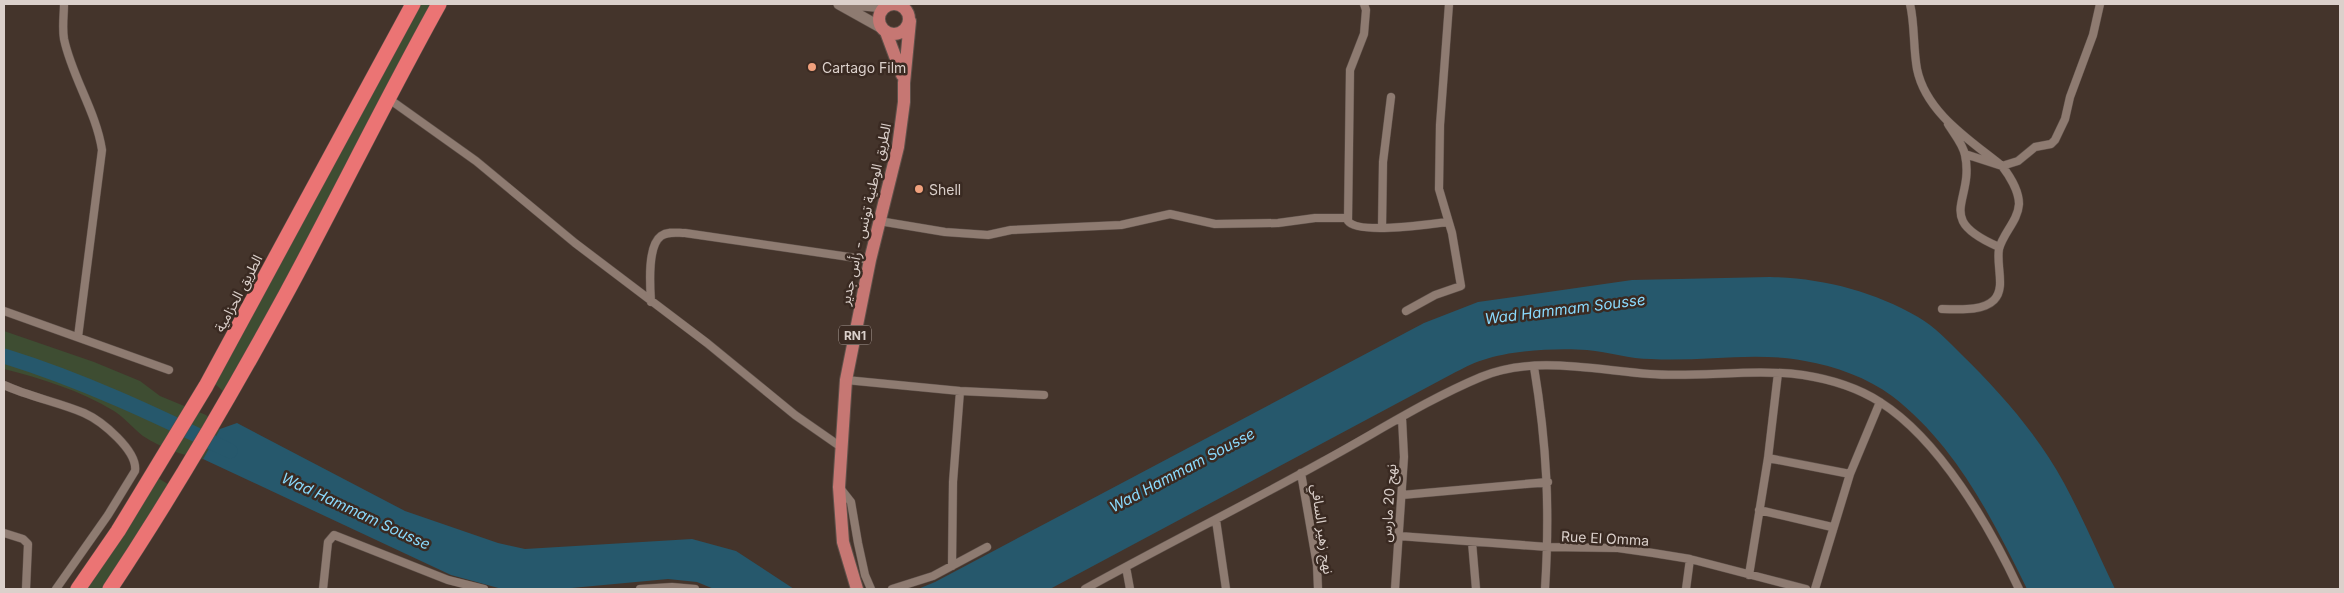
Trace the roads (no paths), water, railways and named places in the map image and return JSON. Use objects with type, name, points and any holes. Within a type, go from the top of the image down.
[{"type":"highway","name":"الطريق الحزامية","points":[[78,589],[154,473],[206,386],[413,4]]},
{"type":"highway","points":[[110,589],[229,397],[286,295],[439,4]]},
{"type":"main road","points":[[839,4],[884,30],[898,34],[908,27],[909,14],[902,6],[897,4],[851,4]]},
{"type":"main road","name":"RN1","points":[[884,30],[879,19],[886,5]]},
{"type":"main road","name":"الطريق الوطنية تونس - رأس جدير","points":[[857,589],[843,542],[839,486],[846,380],[870,260],[898,147],[904,102],[909,14]]},
{"type":"main road","name":"الطريق الوطنية تونس - رأس جدير","points":[[884,30],[904,83]]},
{"type":"street","points":[[64,4],[64,38],[76,74],[99,128],[102,150],[78,338]]},
{"type":"street","points":[[1364,4],[1366,10],[1364,34],[1350,70],[1348,218],[1352,225],[1397,229],[1448,222]]},
{"type":"street","points":[[1406,311],[1435,295],[1461,286],[1439,189],[1439,144],[1449,4]]},
{"type":"street","points":[[1910,4],[1918,72],[1928,96],[1945,118],[1965,154],[1966,170],[1960,205],[1961,216],[1973,234],[2000,247]]},
{"type":"street","points":[[1965,154],[2002,166],[2018,161],[2035,147],[2051,144],[2055,140],[2065,119],[2070,97],[2093,35],[2100,4]]},
{"type":"street","points":[[1382,228],[1383,162],[1391,97]]},
{"type":"street","points":[[390,99],[476,162],[575,243],[707,343],[795,414],[841,447]]},
{"type":"street","points":[[1942,309],[1970,308],[1989,304],[1994,300],[1999,293],[2000,285],[1997,270],[2000,247],[2017,214],[2019,202],[2009,174],[2002,166],[1945,118]]},
{"type":"street","points":[[879,221],[945,232],[988,235],[1011,230],[1121,225],[1170,214],[1215,224],[1278,223],[1315,218],[1348,218]]},
{"type":"street","points":[[651,302],[652,253],[656,242],[667,233],[685,233],[870,260]]},
{"type":"street","points":[[4,311],[168,370]]},
{"type":"street","points":[[1085,589],[1483,376],[1508,370],[1534,367],[1580,366],[1652,374],[1802,375],[1836,382],[1880,402],[1913,428],[1949,470],[1973,503],[1998,545],[2019,589]]},
{"type":"street","points":[[1534,367],[1545,436],[1548,482],[1548,547],[1544,589]]},
{"type":"street","points":[[1749,575],[1768,458],[1778,374]]},
{"type":"street","points":[[846,380],[960,391],[1044,395]]},
{"type":"street","points":[[4,385],[86,414],[126,446],[136,464],[135,472],[108,516],[56,589]]},
{"type":"street","points":[[952,566],[953,482],[960,391]]},
{"type":"street","points":[[1815,589],[1832,527],[1850,474],[1880,402]]},
{"type":"street","name":"نهج 20 مارس","points":[[1395,589],[1404,457],[1402,418]]},
{"type":"street","points":[[1768,458],[1850,474]]},
{"type":"street","name":"نهج زهير السافي","points":[[1302,473],[1317,565],[1318,589]]},
{"type":"street","points":[[1402,495],[1548,482]]},
{"type":"street","points":[[839,486],[851,501],[865,575],[871,589]]},
{"type":"street","points":[[1759,510],[1832,527]]},
{"type":"street","points":[[1216,520],[1226,589]]},
{"type":"street","points":[[4,533],[23,539],[28,544],[26,589]]},
{"type":"street","points":[[323,589],[328,542],[336,536],[440,577],[484,589]]},
{"type":"street","name":"Rue El Omma","points":[[1399,536],[1548,547],[1618,548],[1690,559],[1806,589]]},
{"type":"street","points":[[1472,542],[1476,589]]},
{"type":"street","points":[[892,589],[933,576],[987,547]]},
{"type":"street","points":[[1686,589],[1690,559]]},
{"type":"street","points":[[1126,567],[1130,589]]},
{"type":"street","points":[[640,589],[672,587],[694,589]]},
{"type":"water","points":[[1770,277],[1828,283],[1865,293],[1918,317],[1941,334],[2004,399],[2054,465],[2071,496],[2115,589],[2027,589],[2001,537],[1954,460],[1915,416],[1892,396],[1862,378],[1828,366],[1786,358],[1643,359],[1587,350],[1562,349],[1507,354],[1471,364],[1050,589],[918,589],[935,582],[1424,323],[1478,302],[1632,280]]},
{"type":"water","points":[[237,423],[405,511],[498,543],[525,549],[692,539],[736,551],[794,589],[714,589],[697,582],[668,579],[561,589],[502,589],[451,575],[203,459],[220,429]]},
{"type":"waterway","name":"Wad Hammam Sousse","points":[[4,356],[90,387],[147,411],[230,451]]},
{"type":"place","name":"Cartago Film","points":[[812,67]]},
{"type":"place","name":"Shell","points":[[919,189]]}]
